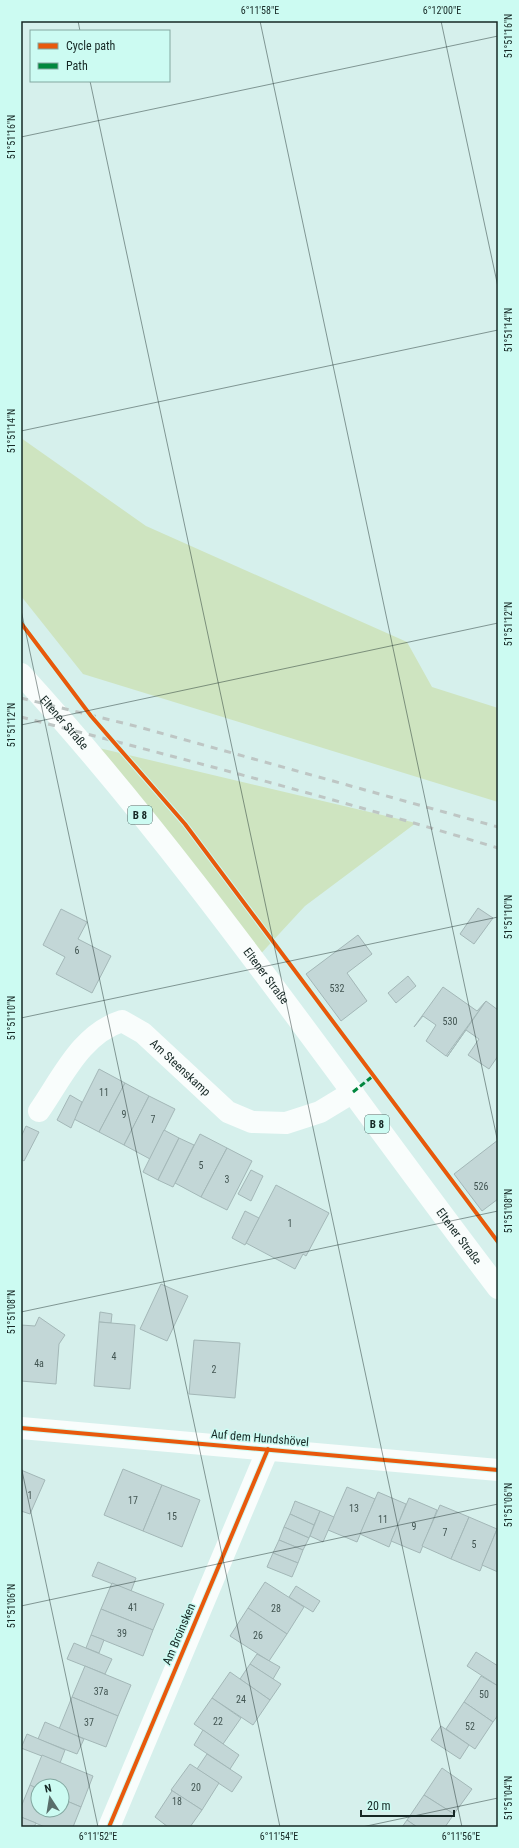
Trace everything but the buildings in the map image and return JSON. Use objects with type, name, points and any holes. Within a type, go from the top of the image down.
[{"type":"street","name":"Eltener Straße","points":[[21,674],[71,730],[255,960],[448,1223],[498,1288]]},
{"type":"street","name":"Am Steenskamp","points":[[39,1111],[83,1045],[108,1026],[122,1021],[143,1033],[228,1112],[252,1122],[286,1123],[320,1112],[353,1092]]},
{"type":"street","name":"Auf dem Hundshövel","points":[[21,1428],[498,1470]]},
{"type":"street","name":"Am Broinsken","points":[[109,1827],[268,1449]]},
{"type":"green space","points":[[21,438],[146,526],[407,642],[432,687],[498,708],[498,802],[83,674],[21,596]]},
{"type":"green space","points":[[82,744],[416,823],[305,906],[255,960]]},
{"type":"railway","points":[[21,698],[139,727],[498,827]]},
{"type":"railway","points":[[21,717],[260,780],[498,848]]},
{"type":"marked path","points":[[353,1092],[373,1076]]},
{"type":"cycle path","points":[[21,623],[91,716],[185,824],[498,1242]]},
{"type":"cycle path","points":[[21,1428],[498,1470]]},
{"type":"cycle path","points":[[109,1827],[268,1449]]}]
